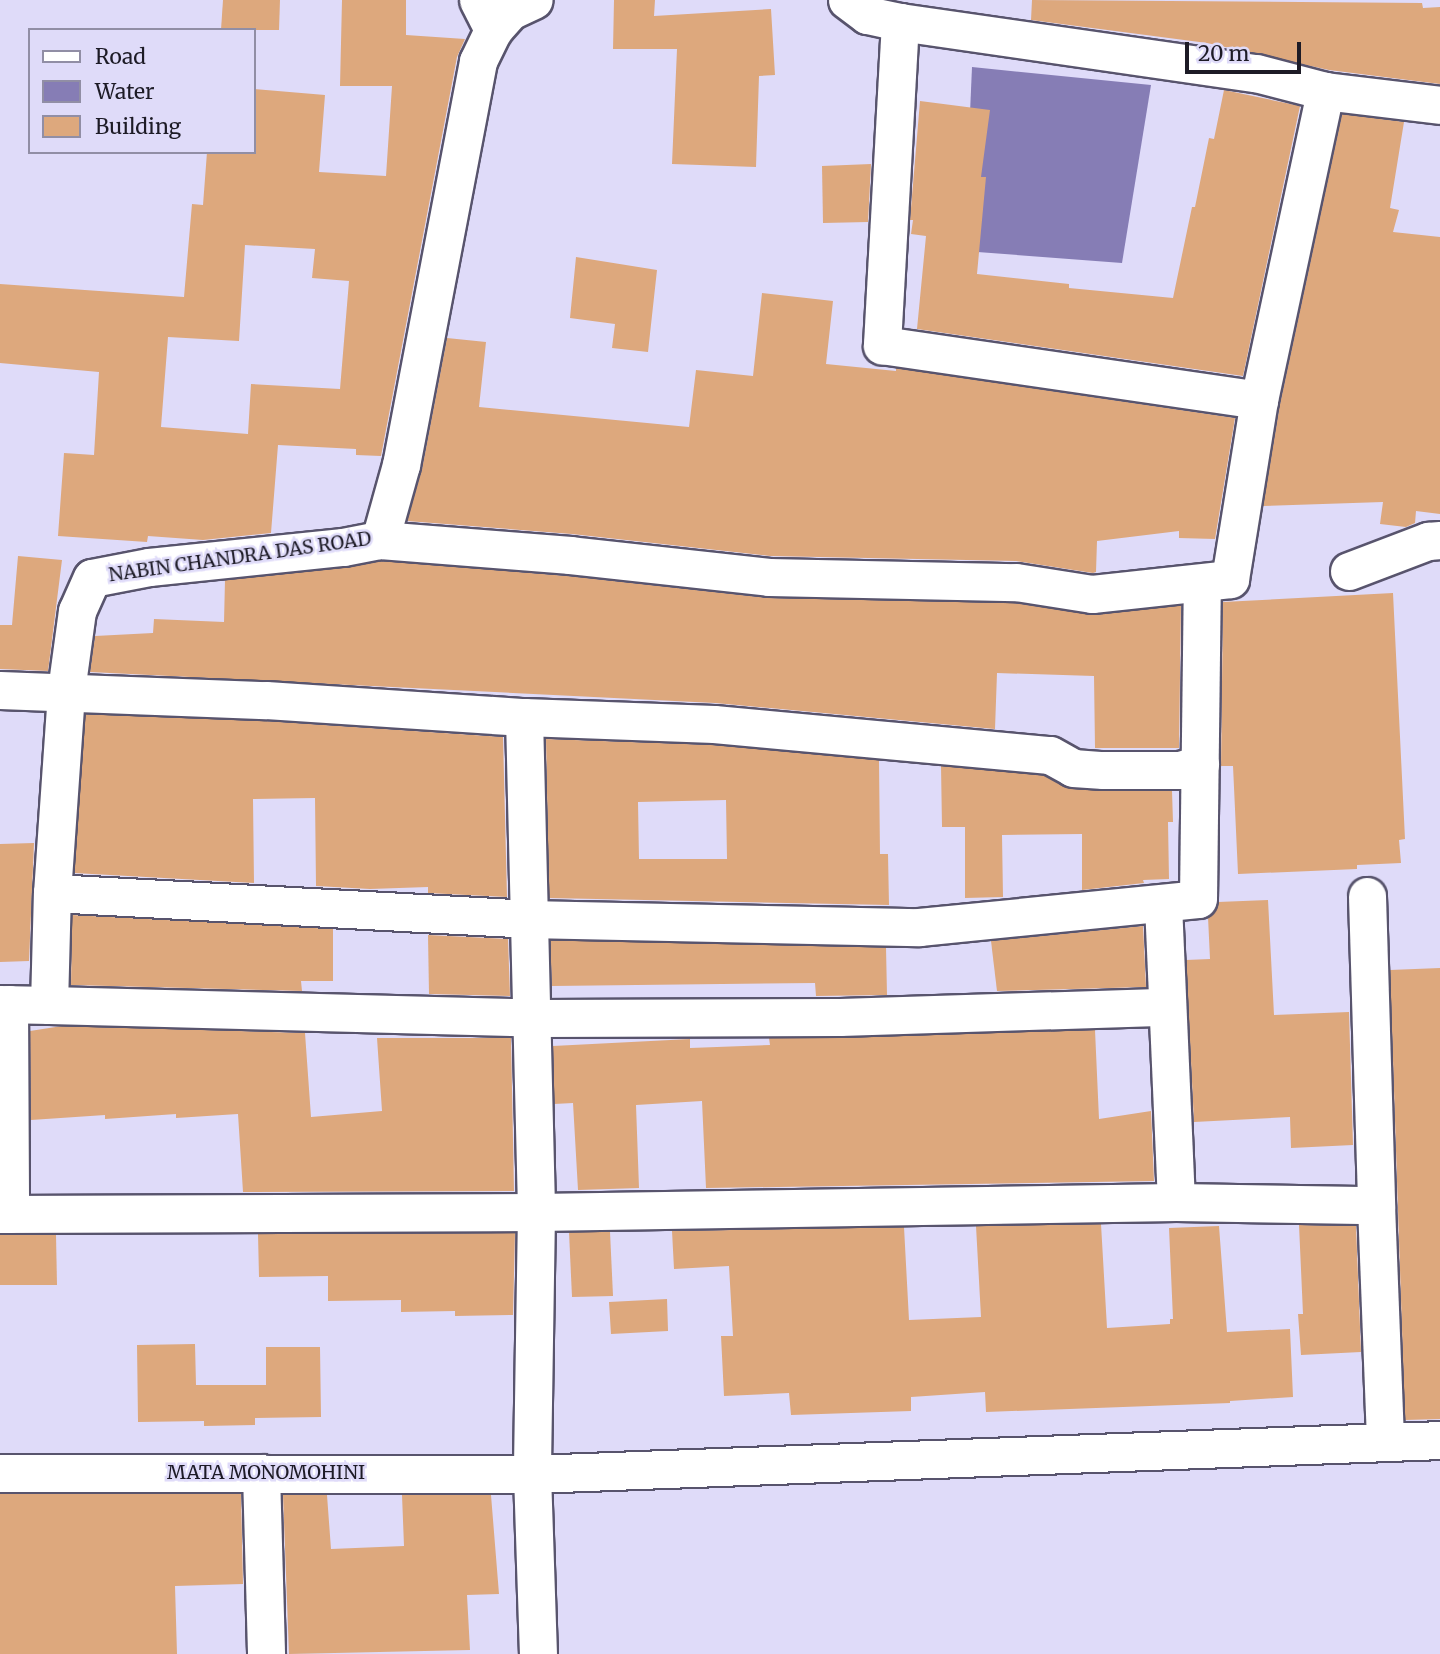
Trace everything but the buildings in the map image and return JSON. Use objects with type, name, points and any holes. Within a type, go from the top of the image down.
[{"type":"street","name":"NABIN CHANDRA DAS ROAD","points":[[49,1005],[52,893],[66,691],[78,611],[92,578],[149,567],[344,547],[380,540],[401,464],[485,15],[510,11],[534,0]]},
{"type":"street","points":[[848,0],[867,15],[900,22],[1256,73],[1325,91],[1440,105]]},
{"type":"street","points":[[900,22],[882,345],[1259,400]]},
{"type":"street","points":[[380,540],[569,555],[769,577],[1016,582],[1092,594],[1230,579],[1259,400],[1325,91]]},
{"type":"street","points":[[1349,571],[1428,541],[1440,540]]},
{"type":"street","points":[[52,893],[527,919],[919,927],[1198,899],[1202,584]]},
{"type":"street","points":[[0,690],[279,700],[524,717],[714,724],[1050,755],[1073,768],[1103,771],[1180,770],[1200,764]]},
{"type":"street","points":[[524,717],[536,1212],[532,1474],[538,1654]]},
{"type":"street","points":[[1367,896],[1385,1442]]},
{"type":"street","points":[[1163,904],[1177,1202]]},
{"type":"street","points":[[1166,1007],[840,1017],[530,1018],[4,1004],[5,1214],[536,1212],[1177,1202],[1377,1205]]},
{"type":"street","name":"MATA MONOMOHINI","points":[[0,1472],[532,1474],[1440,1440]]},
{"type":"street","points":[[261,1474],[266,1654]]},
{"type":"water","points":[[972,67],[1151,85],[1122,263],[964,251]]}]
